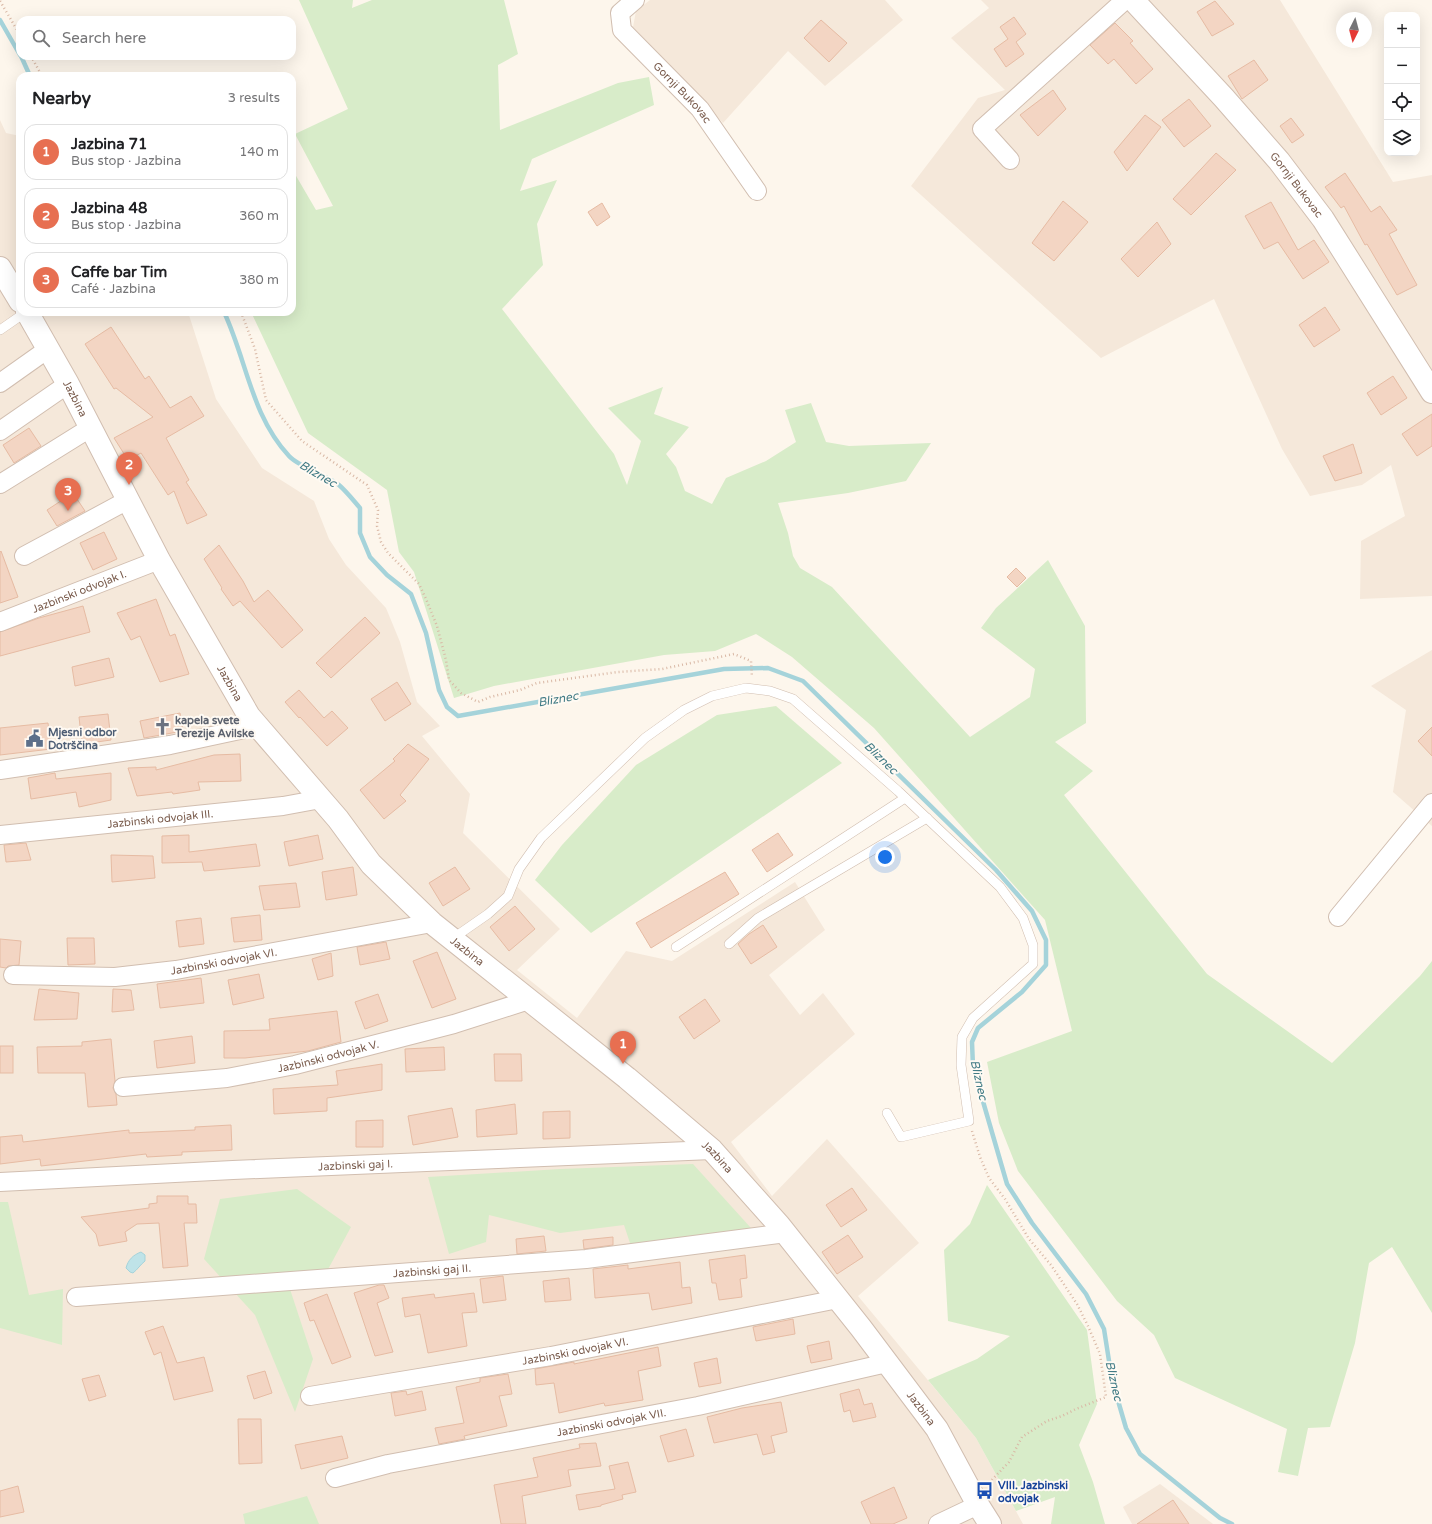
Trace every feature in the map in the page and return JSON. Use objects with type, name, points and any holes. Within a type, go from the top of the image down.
[{"type":"street","name":"Gornji Bukovac","points":[[635,0],[620,13],[622,30],[700,109],[757,191]]},
{"type":"street","points":[[1010,160],[982,129],[1125,0]]},
{"type":"street","name":"Gornji Bukovac","points":[[1133,0],[1279,160],[1323,220],[1432,392]]},
{"type":"street","points":[[0,268],[16,294]]},
{"type":"street","name":"Jazbina","points":[[28,316],[68,384],[159,560],[249,716],[338,819],[371,864],[432,923],[627,1078],[712,1150],[786,1233],[937,1429],[981,1496],[990,1524]]},
{"type":"street","points":[[0,383],[48,349]]},
{"type":"street","points":[[0,432],[68,384]]},
{"type":"street","points":[[0,484],[90,428]]},
{"type":"street","points":[[24,556],[128,500]]},
{"type":"street","name":"Jazbinski odvojak I.","points":[[0,622],[159,560]]},
{"type":"street","points":[[0,770],[170,745],[258,726]]},
{"type":"street","name":"Jazbinski odvojak III.","points":[[0,835],[283,806],[321,799]]},
{"type":"street","points":[[1338,917],[1432,803]]},
{"type":"street","name":"Jazbinski odvojak VI.","points":[[13,975],[115,977],[176,970],[432,923]]},
{"type":"street","name":"Jazbinski odvojak V.","points":[[123,1087],[227,1078],[295,1066],[454,1024],[529,1000]]},
{"type":"street","name":"Jazbinski gaj I.","points":[[0,1182],[712,1150]]},
{"type":"street","name":"Jazbinski gaj II.","points":[[76,1297],[586,1259],[786,1233]]},
{"type":"street","name":"Jazbinski odvojak VI.","points":[[310,1396],[551,1356],[838,1299]]},
{"type":"street","name":"Jazbinski odvojak VII.","points":[[335,1478],[388,1464],[698,1406],[887,1363]]},
{"type":"street","points":[[938,1524],[981,1496]]},
{"type":"lane","points":[[0,330],[20,316]]},
{"type":"lane","points":[[452,939],[488,914],[508,896],[519,869],[541,838],[645,738],[684,710],[712,696],[746,688],[770,691],[793,699],[905,798],[1000,887],[1023,918],[1033,945],[1033,964],[973,1018],[962,1037],[961,1065],[969,1121],[901,1137],[887,1113]]},
{"type":"lane","points":[[676,947],[905,798]]},
{"type":"lane","points":[[729,944],[758,918],[927,818]]},
{"type":"path","points":[[0,2],[16,28]]},
{"type":"path","points":[[33,60],[40,72]]},
{"type":"path","points":[[243,316],[255,349],[266,400],[302,440],[366,485],[378,510],[377,526],[381,542],[388,553],[419,584],[437,626],[446,660],[449,680],[460,693],[478,702],[490,697],[520,690],[537,683],[618,672],[662,669],[734,654],[751,661],[752,675]]},
{"type":"path","points":[[969,1121],[980,1157],[989,1178],[1005,1199],[1029,1239],[1051,1265],[1073,1298],[1088,1326],[1100,1354],[1106,1397],[1047,1421],[1022,1437],[1009,1462],[981,1496]]},
{"type":"shaded area","points":[[650,0],[885,0],[903,20],[825,86],[788,51],[723,123],[633,27],[636,11]]},
{"type":"shaded area","points":[[981,0],[1280,0],[1393,182],[1432,175],[1432,596],[1360,599],[1361,541],[1405,516],[1391,465],[1362,485],[1310,496],[1282,449],[1214,299],[1101,358],[911,186],[978,98],[1005,90],[951,38],[989,8]]},
{"type":"shaded area","points":[[0,120],[6,133],[16,135],[16,316],[189,316],[216,399],[262,468],[314,501],[329,539],[346,565],[386,608],[400,642],[417,702],[440,726],[422,736],[470,794],[463,833],[560,929],[517,970],[577,1018],[626,951],[672,961],[795,882],[825,930],[769,975],[800,1015],[823,993],[855,1034],[731,1142],[772,1196],[827,1139],[919,1243],[858,1296],[976,1438],[1023,1524],[0,1524]]},
{"type":"shaded area","points":[[1432,650],[1432,826],[1393,792],[1406,710],[1371,686]]},
{"type":"shaded area","points":[[1160,1484],[1213,1524],[1132,1524],[1123,1507]]},
{"type":"green space","points":[[299,0],[353,0],[352,8],[372,0],[504,0],[518,54],[498,65],[500,130],[618,83],[649,77],[654,105],[532,159],[520,191],[557,180],[537,224],[543,265],[502,309],[614,454],[627,485],[641,441],[608,408],[663,387],[654,414],[689,427],[666,454],[676,467],[685,491],[712,504],[726,478],[766,461],[796,442],[785,410],[811,403],[826,442],[849,446],[931,443],[906,481],[848,493],[778,503],[788,533],[793,556],[800,568],[832,587],[970,737],[1030,697],[1035,669],[981,628],[996,608],[1048,560],[1085,626],[1086,723],[1055,742],[1093,771],[1064,795],[1207,974],[1332,1063],[1420,976],[1432,961],[1432,1313],[1392,1247],[1369,1263],[1355,1343],[1330,1427],[1308,1428],[1298,1476],[1278,1472],[1287,1429],[1175,1378],[1154,1335],[1117,1301],[1018,1171],[999,1123],[987,1062],[1072,1031],[1045,920],[874,728],[792,657],[756,634],[715,651],[664,655],[494,686],[454,698],[414,572],[399,552],[387,490],[308,433],[253,316],[296,316],[296,176],[316,210],[333,206],[296,134],[348,109]]},
{"type":"green space","points":[[776,706],[842,763],[591,933],[535,880],[562,845],[636,765],[717,715]]},
{"type":"green space","points":[[693,1164],[751,1228],[633,1252],[624,1225],[560,1233],[489,1215],[486,1242],[449,1254],[428,1177],[560,1169]]},
{"type":"green space","points":[[987,1185],[1087,1330],[1097,1404],[1079,1445],[1093,1482],[1105,1524],[1051,1524],[1055,1497],[1016,1511],[976,1438],[928,1380],[977,1359],[1010,1336],[948,1321],[944,1250],[970,1224]]},
{"type":"green space","points":[[297,1189],[351,1227],[326,1273],[285,1274],[313,1359],[295,1412],[255,1315],[204,1259],[220,1199]]},
{"type":"green space","points":[[0,1202],[8,1202],[29,1295],[63,1289],[62,1345],[0,1328]]},
{"type":"green space","points":[[307,1496],[319,1524],[245,1524],[243,1514]]},
{"type":"water","points":[[141,1252],[145,1255],[145,1261],[133,1273],[130,1272],[126,1268],[128,1263],[133,1256]]},
{"type":"building","points":[[1215,1],[1234,24],[1212,36],[1197,12]]},
{"type":"building","points":[[1014,17],[1026,34],[1016,42],[1024,54],[1006,67],[994,49],[1008,39],[1000,27]]},
{"type":"building","points":[[821,20],[847,43],[829,62],[804,38]]},
{"type":"building","points":[[1115,23],[1133,41],[1130,43],[1153,69],[1136,84],[1114,59],[1108,64],[1090,45]]},
{"type":"building","points":[[1254,60],[1268,80],[1242,99],[1228,76]]},
{"type":"building","points":[[1053,90],[1066,109],[1038,136],[1020,115]]},
{"type":"building","points":[[1189,99],[1211,126],[1184,147],[1162,120]]},
{"type":"building","points":[[1145,115],[1161,127],[1127,171],[1114,152]]},
{"type":"building","points":[[1291,118],[1304,135],[1292,143],[1280,126]]},
{"type":"building","points":[[1216,153],[1236,170],[1191,215],[1173,199]]},
{"type":"building","points":[[1345,173],[1371,212],[1380,206],[1397,230],[1389,234],[1417,285],[1397,295],[1367,244],[1365,245],[1344,206],[1341,208],[1325,187]]},
{"type":"building","points":[[1063,201],[1088,222],[1054,261],[1032,243]]},
{"type":"building","points":[[1271,202],[1298,250],[1314,240],[1329,262],[1303,279],[1278,242],[1264,249],[1245,216]]},
{"type":"building","points":[[602,203],[610,217],[597,226],[588,212]]},
{"type":"building","points":[[1157,222],[1171,244],[1138,277],[1121,259]]},
{"type":"building","points":[[1325,307],[1340,330],[1314,347],[1299,325]]},
{"type":"building","points":[[111,327],[145,379],[149,376],[170,408],[191,396],[204,416],[166,438],[189,480],[186,482],[207,515],[187,524],[174,491],[168,495],[141,453],[128,460],[114,438],[153,417],[116,388],[114,389],[85,344]]},
{"type":"building","points":[[1393,376],[1407,398],[1381,415],[1367,393]]},
{"type":"building","points":[[1432,414],[1432,446],[1417,456],[1402,434]]},
{"type":"building","points":[[29,428],[41,446],[14,463],[3,445]]},
{"type":"building","points":[[1353,444],[1362,473],[1335,481],[1323,456]]},
{"type":"building","points":[[73,493],[85,511],[57,526],[47,510]]},
{"type":"building","points":[[104,532],[117,559],[93,570],[80,543]]},
{"type":"building","points":[[219,545],[243,581],[254,602],[268,590],[303,630],[282,648],[240,601],[233,606],[221,589],[222,588],[204,559]]},
{"type":"building","points":[[1,551],[18,597],[0,603],[0,552]]},
{"type":"building","points":[[1016,568],[1026,578],[1017,587],[1007,577]]},
{"type":"building","points":[[156,599],[170,636],[175,634],[189,674],[160,682],[140,636],[131,640],[117,613]]},
{"type":"building","points":[[83,606],[90,632],[0,656],[0,632],[39,618]]},
{"type":"building","points":[[365,617],[380,633],[331,678],[316,663]]},
{"type":"building","points":[[109,658],[114,677],[75,686],[72,667]]},
{"type":"building","points":[[397,682],[411,704],[385,721],[371,699]]},
{"type":"building","points":[[299,690],[324,718],[332,711],[348,728],[327,746],[285,702]]},
{"type":"building","name":"kapela svete Terezije Avilske","points":[[180,713],[183,731],[144,738],[140,721]]},
{"type":"building","points":[[108,714],[111,740],[82,744],[79,717]]},
{"type":"building","points":[[48,723],[51,749],[0,755],[0,728]]},
{"type":"building","points":[[1432,727],[1432,756],[1418,741]]},
{"type":"building","points":[[408,744],[429,759],[400,795],[406,801],[384,819],[360,790],[395,761],[393,759]]},
{"type":"building","points":[[240,754],[241,781],[198,782],[200,790],[173,794],[172,792],[137,796],[128,768],[156,767],[156,770],[214,755]]},
{"type":"building","points":[[55,773],[56,779],[111,773],[111,800],[79,807],[76,792],[31,799],[28,778]]},
{"type":"building","points":[[778,833],[793,855],[767,872],[752,850]]},
{"type":"building","points":[[189,835],[189,852],[256,844],[260,866],[204,871],[202,862],[162,863],[162,836]]},
{"type":"building","points":[[318,835],[323,859],[289,866],[284,842]]},
{"type":"building","points":[[26,843],[31,860],[6,862],[4,845]]},
{"type":"building","points":[[111,855],[153,856],[155,878],[112,882]]},
{"type":"building","points":[[353,867],[357,895],[326,900],[322,872]]},
{"type":"building","points":[[455,867],[470,889],[443,906],[429,883]]},
{"type":"building","points":[[725,872],[739,894],[651,948],[636,923]]},
{"type":"building","points":[[296,883],[300,907],[264,910],[259,886]]},
{"type":"building","points":[[515,906],[535,929],[509,951],[490,927]]},
{"type":"building","points":[[260,915],[262,940],[234,942],[231,918]]},
{"type":"building","points":[[201,918],[204,944],[179,947],[176,921]]},
{"type":"building","points":[[763,925],[777,947],[751,964],[738,944],[749,934]]},
{"type":"building","points":[[67,938],[94,938],[95,964],[68,965]]},
{"type":"building","points":[[0,939],[21,941],[19,965],[8,966],[6,968],[0,967]]},
{"type":"building","points":[[386,942],[390,959],[360,965],[357,947]]},
{"type":"building","points":[[437,952],[456,999],[432,1008],[413,961]]},
{"type":"building","points":[[331,953],[333,976],[318,980],[312,959]]},
{"type":"building","points":[[259,974],[264,998],[233,1005],[228,980]]},
{"type":"building","points":[[201,978],[204,1003],[160,1008],[157,984]]},
{"type":"building","points":[[39,989],[79,993],[77,1019],[34,1020]]},
{"type":"building","points":[[113,989],[131,990],[134,1010],[112,1012]]},
{"type":"building","points":[[378,994],[388,1021],[365,1029],[355,1002]]},
{"type":"building","points":[[705,999],[720,1021],[694,1039],[679,1017]]},
{"type":"building","points":[[337,1011],[341,1042],[308,1051],[245,1058],[224,1058],[224,1031],[270,1030],[269,1019]]},
{"type":"building","points":[[192,1036],[195,1063],[157,1068],[154,1041]]},
{"type":"building","points":[[111,1039],[115,1081],[113,1088],[116,1094],[117,1105],[88,1107],[85,1073],[38,1073],[37,1047],[82,1046],[82,1042]]},
{"type":"building","points":[[0,1046],[13,1046],[13,1073],[0,1073]]},
{"type":"building","points":[[444,1047],[445,1070],[406,1072],[405,1049]]},
{"type":"building","points":[[494,1054],[521,1054],[522,1081],[495,1081]]},
{"type":"building","points":[[382,1064],[382,1090],[327,1098],[327,1111],[274,1114],[273,1089],[338,1085],[336,1071]]},
{"type":"building","points":[[515,1104],[517,1134],[477,1137],[476,1110]]},
{"type":"building","points":[[452,1108],[458,1137],[413,1145],[408,1116]]},
{"type":"building","points":[[570,1111],[570,1138],[543,1139],[543,1112]]},
{"type":"building","points":[[383,1120],[383,1147],[356,1147],[356,1121]]},
{"type":"building","points":[[231,1125],[232,1150],[182,1152],[182,1155],[147,1157],[146,1154],[41,1166],[40,1159],[0,1164],[0,1137],[22,1135],[23,1142],[129,1130],[129,1133],[195,1130],[195,1127]]},
{"type":"building","points":[[852,1188],[867,1210],[841,1227],[826,1205]]},
{"type":"building","points":[[157,1196],[188,1196],[188,1204],[196,1204],[197,1223],[184,1223],[188,1266],[163,1268],[159,1223],[137,1224],[125,1232],[127,1241],[99,1246],[96,1234],[81,1217],[149,1208],[149,1204],[157,1203]]},
{"type":"building","points":[[848,1235],[863,1257],[837,1274],[822,1252]]},
{"type":"building","points":[[544,1236],[546,1251],[517,1254],[516,1239]]},
{"type":"building","points":[[613,1237],[613,1245],[584,1249],[583,1240]]},
{"type":"building","points":[[745,1255],[747,1278],[740,1279],[742,1297],[719,1300],[716,1283],[712,1283],[709,1260]]},
{"type":"building","points":[[680,1262],[682,1288],[690,1287],[692,1303],[652,1310],[649,1293],[595,1298],[593,1269],[628,1265],[628,1269]]},
{"type":"building","points":[[503,1276],[506,1300],[483,1303],[480,1279]]},
{"type":"building","points":[[569,1278],[571,1300],[545,1302],[543,1281]]},
{"type":"building","points":[[379,1285],[384,1285],[389,1298],[377,1303],[393,1352],[375,1356],[354,1293]]},
{"type":"building","points":[[474,1293],[477,1312],[462,1313],[467,1346],[428,1353],[420,1314],[405,1317],[402,1298],[434,1294],[435,1298]]},
{"type":"building","points":[[327,1294],[351,1357],[332,1364],[314,1320],[310,1321],[304,1303]]},
{"type":"building","points":[[793,1319],[795,1334],[756,1341],[753,1327]]},
{"type":"building","points":[[163,1326],[177,1363],[204,1357],[213,1391],[174,1400],[161,1352],[154,1355],[145,1332]]},
{"type":"building","points":[[829,1341],[832,1359],[811,1363],[807,1346]]},
{"type":"building","points":[[658,1347],[661,1366],[638,1371],[643,1400],[605,1406],[604,1403],[559,1413],[554,1383],[536,1385],[535,1369],[574,1362],[574,1364]]},
{"type":"building","points":[[717,1358],[721,1383],[699,1387],[694,1363]]},
{"type":"building","points":[[265,1371],[272,1393],[254,1399],[247,1376]]},
{"type":"building","points":[[508,1374],[512,1394],[499,1396],[507,1426],[464,1436],[465,1439],[439,1444],[435,1428],[464,1423],[456,1387],[480,1382],[480,1378]]},
{"type":"building","points":[[99,1375],[106,1396],[89,1401],[82,1379]]},
{"type":"building","points":[[859,1389],[864,1405],[872,1403],[876,1417],[853,1422],[850,1410],[844,1412],[840,1394]]},
{"type":"building","points":[[406,1391],[407,1395],[422,1391],[426,1410],[395,1416],[391,1393]]},
{"type":"building","points":[[781,1402],[787,1432],[771,1436],[775,1452],[763,1455],[757,1434],[714,1443],[707,1417],[742,1408]]},
{"type":"building","points":[[238,1419],[261,1419],[262,1463],[239,1464]]},
{"type":"building","points":[[686,1429],[694,1456],[668,1462],[660,1436]]},
{"type":"building","points":[[342,1436],[348,1458],[301,1469],[295,1445]]},
{"type":"building","points":[[596,1443],[601,1466],[568,1470],[571,1486],[522,1496],[526,1524],[501,1524],[494,1485],[538,1477],[533,1458],[580,1448],[579,1444]]},
{"type":"building","points":[[628,1462],[636,1492],[622,1495],[623,1499],[601,1506],[579,1510],[576,1495],[615,1489],[609,1466]]},
{"type":"building","points":[[18,1486],[24,1512],[0,1517],[0,1491]]},
{"type":"building","points":[[894,1487],[907,1518],[893,1524],[871,1524],[861,1502]]},
{"type":"building","points":[[1173,1500],[1189,1524],[1137,1524]]},
{"type":"waterway","name":"Bliznec","points":[[0,20],[16,48]]},
{"type":"waterway","name":"Bliznec","points":[[23,60],[28,72]]},
{"type":"waterway","name":"Bliznec","points":[[226,316],[239,349],[258,405],[276,440],[293,460],[334,481],[350,496],[360,508],[360,533],[370,557],[387,575],[411,594],[426,633],[439,690],[447,707],[458,716],[724,669],[768,668],[803,681],[996,870],[1032,911],[1046,940],[1046,965],[1022,992],[978,1028],[972,1042],[973,1067],[1007,1184],[1032,1223],[1086,1294],[1104,1329],[1112,1380],[1126,1428],[1140,1454],[1220,1518],[1232,1524]]},
{"type":"place","name":"Jazbina 48","points":[[129,485]]},
{"type":"place","name":"Caffe bar Tim","points":[[68,511]]},
{"type":"place","name":"kapela svete Terezije Avilske","points":[[162,726]]},
{"type":"place","name":"Mjesni odbor Dotrščina","points":[[35,738]]},
{"type":"place","name":"Jazbina 71","points":[[623,1064]]},
{"type":"place","name":"VIII. Jazbinski odvojak","points":[[985,1491]]}]
